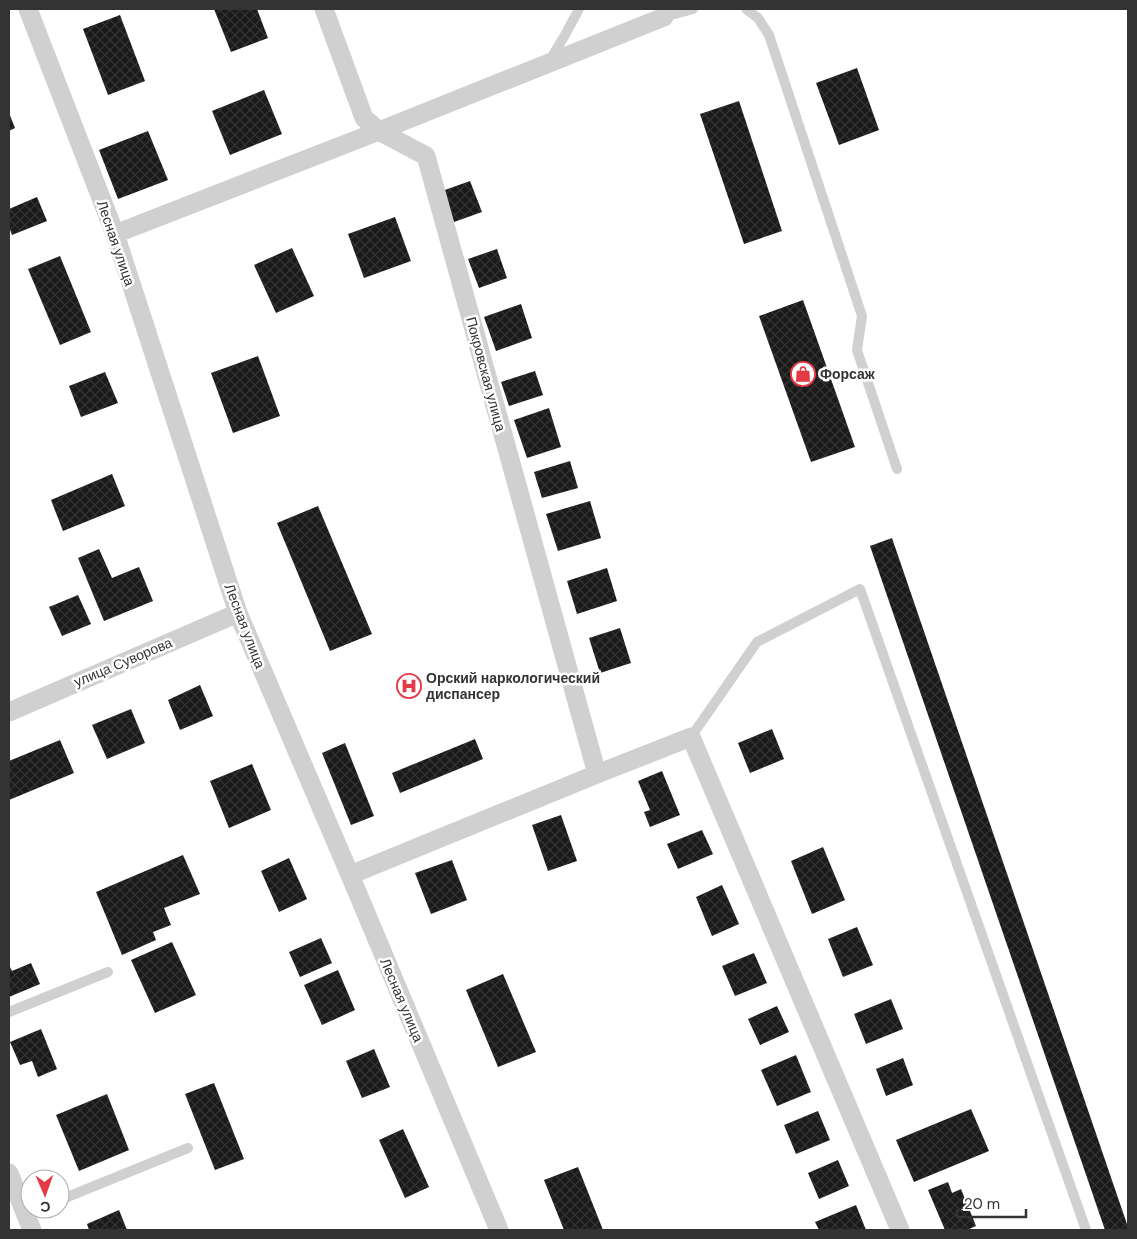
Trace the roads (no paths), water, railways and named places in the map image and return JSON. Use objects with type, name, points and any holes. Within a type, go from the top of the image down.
[{"type":"street","name":"Лесная улица","points":[[28,9],[115,234],[238,613],[499,1230]]},
{"type":"street","name":"Покровская улица","points":[[324,9],[364,118],[379,131],[426,156],[597,774]]},
{"type":"street","points":[[115,234],[664,17]]},
{"type":"street","name":"улица Суворова","points":[[9,712],[238,613]]},
{"type":"street","points":[[350,875],[691,737],[900,1230]]},
{"type":"street","points":[[9,1173],[20,1195]]},
{"type":"lane","points":[[548,63],[579,9]]},
{"type":"lane","points":[[664,17],[693,9]]},
{"type":"lane","points":[[746,9],[758,18],[769,35],[844,260],[862,316],[857,350],[897,469]]},
{"type":"lane","points":[[691,737],[757,642],[860,589],[1086,1230]]},
{"type":"lane","points":[[9,1012],[108,972]]},
{"type":"lane","points":[[70,1196],[188,1148]]},
{"type":"place","name":"Форсаж","points":[[803,374]]},
{"type":"place","name":"Орский наркологический диспансер","points":[[409,686]]}]
